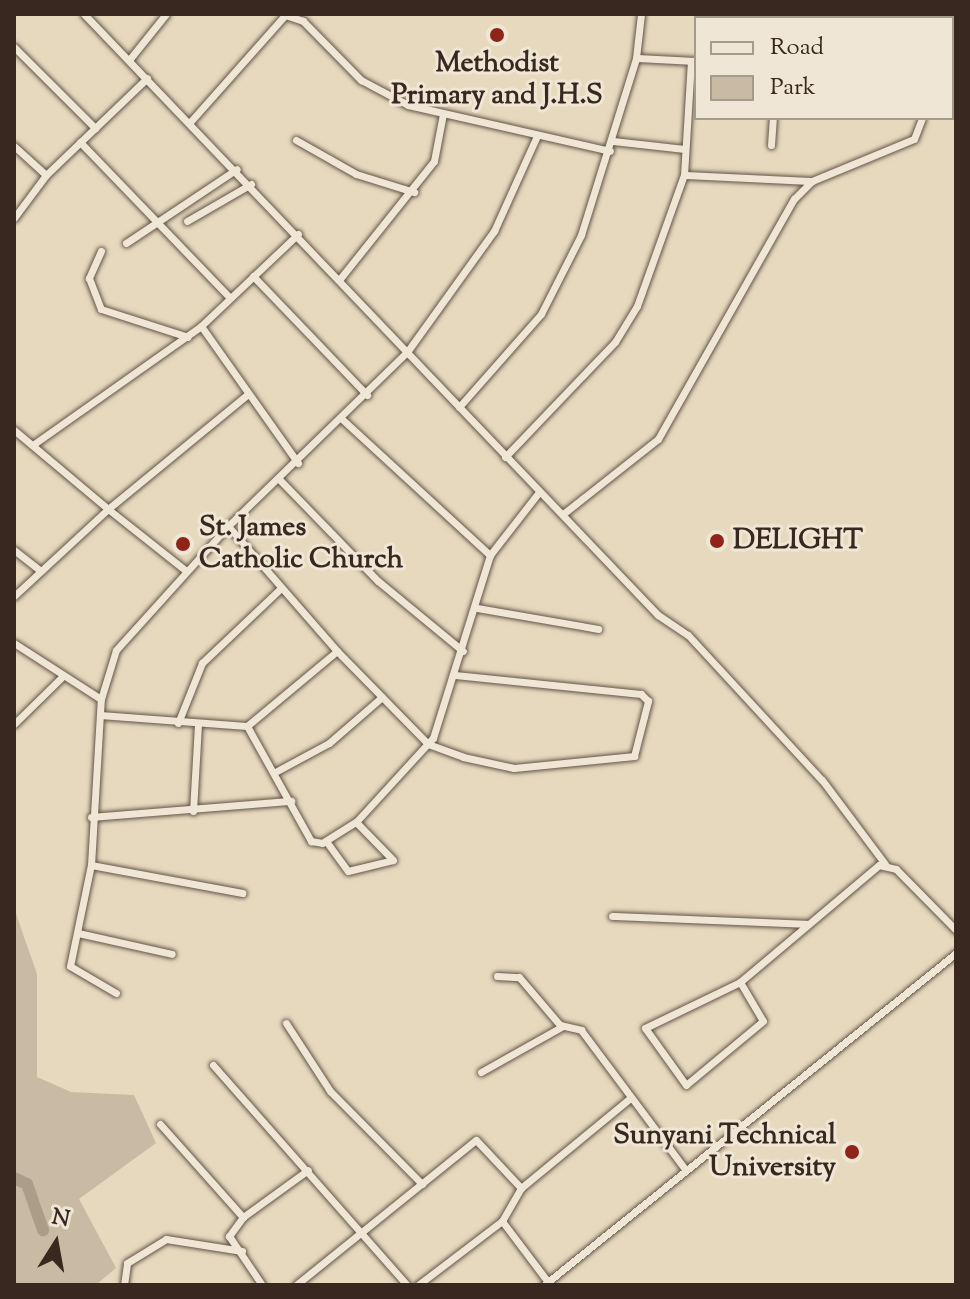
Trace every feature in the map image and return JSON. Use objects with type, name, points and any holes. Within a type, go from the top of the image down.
[{"type":"street","points":[[84,14],[237,169],[505,457],[822,780],[885,864],[956,930]]},
{"type":"street","points":[[129,60],[166,14]]},
{"type":"street","points":[[191,121],[285,14],[303,21],[361,80],[408,105],[536,138],[610,151]]},
{"type":"street","points":[[459,407],[541,314],[581,235],[610,151],[636,58],[641,14]]},
{"type":"street","points":[[14,47],[95,128]]},
{"type":"street","points":[[505,457],[629,320],[684,175],[694,94],[694,62],[636,58]]},
{"type":"street","points":[[14,218],[46,175],[147,78]]},
{"type":"street","points":[[339,280],[414,192],[438,152],[443,114]]},
{"type":"street","points":[[771,145],[773,120]]},
{"type":"street","points":[[684,175],[812,181],[914,139],[921,120]]},
{"type":"street","points":[[116,993],[72,971],[91,865],[91,817],[101,699],[116,650],[185,570],[343,420],[407,352],[494,231],[536,138]]},
{"type":"street","points":[[296,140],[356,174],[414,192]]},
{"type":"street","points":[[613,141],[685,149]]},
{"type":"street","points":[[80,142],[230,298]]},
{"type":"street","points":[[14,146],[46,175]]},
{"type":"street","points":[[126,243],[152,220],[237,169]]},
{"type":"street","points":[[563,514],[658,439],[784,215],[812,181]]},
{"type":"street","points":[[187,221],[251,184]]},
{"type":"street","points":[[34,444],[188,337],[298,234]]},
{"type":"street","points":[[101,251],[89,278],[101,309],[188,337]]},
{"type":"street","points":[[253,276],[367,395]]},
{"type":"street","points":[[201,326],[298,463]]},
{"type":"street","points":[[14,596],[108,509],[247,395]]},
{"type":"street","points":[[343,420],[490,555]]},
{"type":"street","points":[[14,430],[185,570]]},
{"type":"street","points":[[279,479],[378,581],[463,651]]},
{"type":"street","points":[[247,726],[277,771],[309,838],[326,841],[356,822],[428,744],[463,651],[490,555],[539,492]]},
{"type":"street","points":[[228,526],[280,589],[428,744],[514,768],[634,756],[648,701],[641,694],[512,686],[455,675]]},
{"type":"street","points":[[14,550],[41,571]]},
{"type":"street","points":[[178,723],[202,663],[280,589]]},
{"type":"street","points":[[477,608],[598,629]]},
{"type":"street","points":[[14,643],[61,678],[101,699]]},
{"type":"street","points":[[100,715],[247,726],[337,651]]},
{"type":"street","points":[[14,724],[17,715],[61,678]]},
{"type":"street","points":[[277,771],[329,743],[382,697]]},
{"type":"street","points":[[193,811],[198,724]]},
{"type":"street","points":[[91,817],[291,801]]},
{"type":"street","points":[[326,841],[348,871],[393,860],[356,822]]},
{"type":"street","points":[[740,982],[763,1021],[686,1085],[645,1028],[740,982],[807,924],[885,864]]},
{"type":"street","points":[[91,865],[242,893]]},
{"type":"street","points":[[612,916],[807,924]]},
{"type":"street","points":[[78,933],[172,954]]},
{"type":"street","points":[[502,1221],[546,1284],[956,953]]},
{"type":"street","points":[[497,976],[526,981],[564,1026],[581,1030],[629,1099],[685,1169]]},
{"type":"street","points":[[286,1023],[330,1091],[422,1184]]},
{"type":"street","points":[[481,1072],[564,1026]]},
{"type":"street","points":[[213,1065],[407,1285]]},
{"type":"street","points":[[418,1285],[502,1221],[521,1188],[629,1099]]},
{"type":"street","points":[[160,1124],[243,1217]]},
{"type":"street","points":[[296,1285],[360,1230],[480,1140],[521,1188]]},
{"type":"street","points":[[262,1285],[229,1232],[243,1217],[308,1170]]},
{"type":"street","points":[[124,1285],[127,1263],[166,1239],[242,1251]]},
{"type":"green space","points":[[14,908],[37,974],[37,1077],[71,1092],[134,1095],[156,1143],[79,1199],[116,1268],[96,1285],[14,1285]]},
{"type":"waterway","points":[[14,1178],[27,1184],[43,1230]]},
{"type":"place","name":"Methodist Primary and J.H.S","points":[[497,35]]},
{"type":"place","name":"DELIGHT","points":[[717,541]]},
{"type":"place","name":"St. James Catholic Church","points":[[183,544]]},
{"type":"place","name":"Sunyani Technical University","points":[[852,1152]]}]
